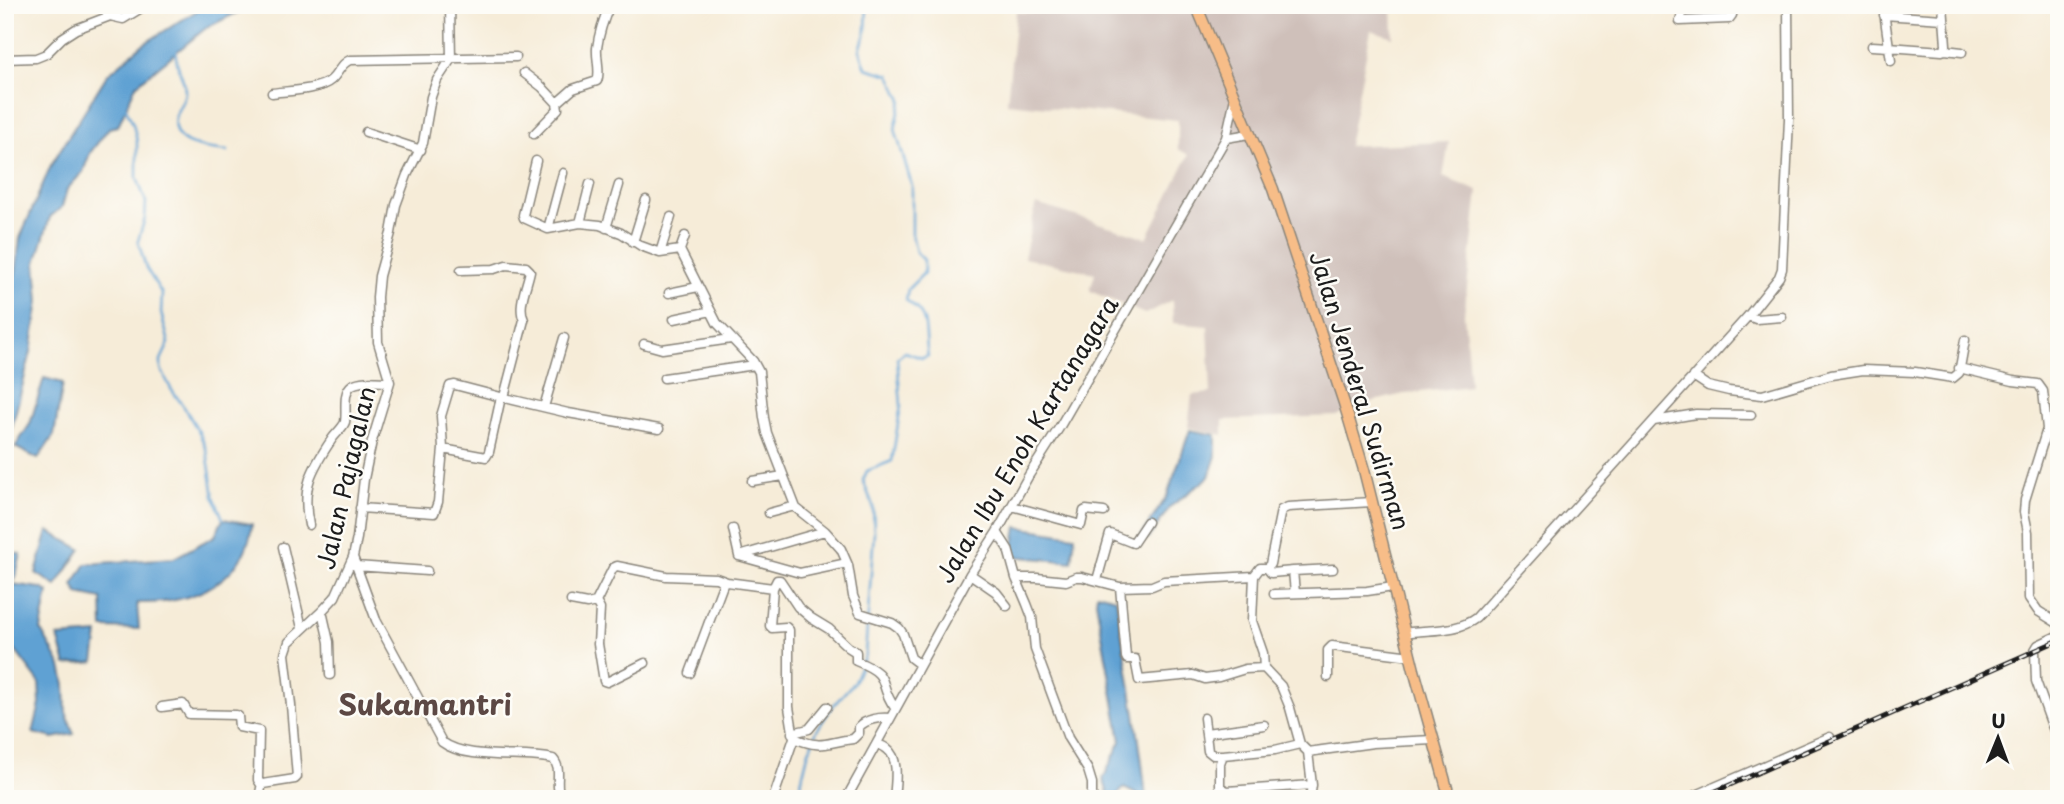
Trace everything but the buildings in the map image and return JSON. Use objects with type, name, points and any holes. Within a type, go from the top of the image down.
[{"type":"main road","name":"Jalan Jenderal Sudirman","points":[[1196,5],[1273,189],[1346,409],[1450,799]]},
{"type":"street","points":[[5,59],[42,56],[76,29],[110,16],[123,19],[146,5]]},
{"type":"street","name":"Jalan Pajagalan","points":[[262,786],[297,778],[285,654],[289,642],[334,597],[354,561],[372,441],[390,382],[378,342],[379,276],[396,205],[407,175],[421,150],[437,80],[451,59],[450,5]]},
{"type":"street","points":[[557,103],[573,89],[598,79],[597,47],[605,14],[610,5]]},
{"type":"street","points":[[1684,5],[1680,21],[1729,19],[1734,5]]},
{"type":"street","points":[[1405,633],[1451,629],[1467,625],[1476,618],[1775,283],[1782,270],[1789,118],[1788,5]]},
{"type":"street","points":[[1943,5],[1945,50]]},
{"type":"street","points":[[1891,61],[1884,10],[1943,19]]},
{"type":"street","points":[[1872,46],[1962,52]]},
{"type":"street","points":[[272,93],[324,84],[350,60],[516,57]]},
{"type":"street","points":[[524,73],[557,103],[558,109],[534,134]]},
{"type":"street","name":"Jalan Ibu Enoh Kartanagara","points":[[846,799],[970,574],[1154,265],[1226,138],[1235,98]]},
{"type":"street","points":[[366,132],[421,150]]},
{"type":"street","points":[[1226,138],[1249,134]]},
{"type":"street","points":[[536,161],[524,218],[548,229],[580,223],[607,228],[621,233],[640,246],[660,253],[680,250]]},
{"type":"street","points":[[548,229],[564,173]]},
{"type":"street","points":[[580,223],[590,184]]},
{"type":"street","points":[[607,228],[619,186]]},
{"type":"street","points":[[634,242],[646,200]]},
{"type":"street","points":[[660,253],[671,217]]},
{"type":"street","points":[[685,236],[680,250],[710,311],[759,372],[764,418],[795,506],[825,531],[841,550],[847,563],[855,607],[863,615],[900,628],[911,658],[919,664]]},
{"type":"street","points":[[443,449],[486,457],[489,452],[524,320],[521,312],[530,271],[526,267],[508,265],[494,269],[461,270]]},
{"type":"street","points":[[669,293],[698,287]]},
{"type":"street","points":[[674,318],[710,311]]},
{"type":"street","points":[[1748,316],[1756,319],[1782,317]]},
{"type":"street","points":[[544,407],[564,338]]},
{"type":"street","points":[[644,344],[662,349],[731,339]]},
{"type":"street","points":[[1693,376],[1708,386],[1762,395],[1831,375],[1863,370],[1915,372],[1953,378],[1958,375],[1965,340]]},
{"type":"street","points":[[664,378],[755,365]]},
{"type":"street","points":[[1959,368],[2013,382],[2038,384],[2043,391],[2047,429],[2025,500],[2029,598],[2038,611],[2059,624]]},
{"type":"street","points":[[309,525],[305,492],[316,465],[344,424],[348,391],[359,383],[390,382]]},
{"type":"street","points":[[360,508],[434,513],[438,502],[443,449],[442,416],[450,386],[568,413],[659,429]]},
{"type":"street","points":[[1654,421],[1696,414],[1751,415]]},
{"type":"street","points":[[752,481],[783,475]]},
{"type":"street","points":[[1267,568],[1272,558],[1281,510],[1288,507],[1372,502]]},
{"type":"street","points":[[769,513],[795,506]]},
{"type":"street","points":[[1012,506],[1081,525],[1084,511],[1104,512]]},
{"type":"street","points":[[1097,580],[1110,534],[1134,543],[1147,522]]},
{"type":"street","points":[[733,529],[739,556]]},
{"type":"street","points":[[739,556],[825,531]]},
{"type":"street","points":[[997,532],[1008,549],[1016,578],[1032,617],[1035,649],[1068,738],[1088,770],[1092,783],[1092,799]]},
{"type":"street","points":[[283,547],[302,628]]},
{"type":"street","points":[[739,556],[800,573],[847,563]]},
{"type":"street","points":[[427,571],[354,561],[376,620],[442,742],[458,749],[486,754],[554,759],[559,767],[557,790],[568,799]]},
{"type":"street","points":[[596,602],[614,566],[666,576],[713,578],[724,582],[773,588]]},
{"type":"street","points":[[1267,568],[1260,568],[1254,576],[1252,621],[1263,653],[1264,668],[1281,686],[1300,744],[1308,752],[1312,785],[1310,799]]},
{"type":"street","points":[[1267,568],[1271,573],[1333,569]]},
{"type":"street","points":[[1293,571],[1295,593]]},
{"type":"street","points":[[970,574],[996,592],[1007,606]]},
{"type":"street","points":[[1016,578],[1066,581],[1076,577],[1120,587],[1152,586],[1164,581],[1254,576]]},
{"type":"street","points":[[773,799],[793,736],[789,707],[789,630],[786,627],[770,626],[773,588],[777,580],[781,581],[798,607],[856,652],[860,663],[877,670],[883,677],[890,701],[895,708]]},
{"type":"street","points":[[690,673],[724,582]]},
{"type":"street","points":[[1120,587],[1126,657],[1135,660],[1139,680],[1193,675],[1205,679],[1245,669],[1264,668]]},
{"type":"street","points":[[1274,594],[1367,591],[1393,587]]},
{"type":"street","points":[[571,601],[587,604],[596,602]]},
{"type":"street","points":[[596,602],[600,609],[598,644],[604,681],[607,682],[645,663]]},
{"type":"street","points":[[322,611],[329,642],[330,675]]},
{"type":"street","points":[[2059,635],[2038,645],[2035,650],[2036,681],[2055,722],[2059,743]]},
{"type":"street","points":[[1328,677],[1328,650],[1332,646],[1411,656]]},
{"type":"street","points":[[162,707],[183,704],[189,713],[236,715],[239,727],[259,731],[258,780],[262,786],[260,799]]},
{"type":"street","points":[[793,736],[809,729],[827,707]]},
{"type":"street","points":[[793,736],[810,745],[825,746],[840,740],[853,739],[863,723],[881,717],[890,718]]},
{"type":"street","points":[[1203,718],[1210,754],[1275,750],[1300,744]]},
{"type":"street","points":[[1206,733],[1264,725]]},
{"type":"street","points":[[1687,799],[1830,737]]},
{"type":"street","points":[[1308,752],[1373,743],[1433,740]]},
{"type":"street","points":[[877,744],[890,751],[894,760],[894,799]]},
{"type":"street","points":[[1223,755],[1220,763],[1220,787],[1227,791],[1312,785]]},
{"type":"shaded area","points":[[1045,5],[1392,5],[1393,37],[1371,30],[1348,146],[1449,142],[1443,177],[1478,191],[1464,314],[1470,386],[1404,394],[1357,405],[1337,416],[1223,420],[1223,435],[1188,427],[1192,395],[1211,393],[1208,326],[1173,323],[1172,300],[1145,314],[1090,291],[1095,273],[1024,258],[1036,204],[1147,238],[1189,155],[1178,149],[1178,120],[1007,103],[1016,12],[1044,13]]},
{"type":"water","points":[[206,5],[252,5],[206,28],[136,85],[118,126],[109,128],[90,153],[83,172],[67,189],[62,207],[50,217],[36,263],[39,301],[31,352],[12,427],[5,439],[5,312],[16,271],[20,238],[51,165],[107,75],[142,45]]},
{"type":"water","points":[[44,378],[63,383],[54,435],[38,459],[15,447],[30,424]]},
{"type":"water","points":[[1190,430],[1216,435],[1216,456],[1209,477],[1170,507],[1148,539],[1139,539],[1167,496]]},
{"type":"water","points":[[223,519],[252,524],[249,540],[235,566],[213,585],[185,598],[158,603],[137,603],[139,629],[103,628],[102,599],[78,594],[73,585],[86,564],[174,558],[215,536]]},
{"type":"water","points":[[1017,527],[1075,536],[1072,562],[1012,556]]},
{"type":"water","points":[[48,531],[81,549],[56,586],[36,573]]},
{"type":"water","points":[[6,553],[21,554],[15,580],[5,577]]},
{"type":"water","points":[[5,583],[41,588],[48,592],[41,630],[61,666],[66,712],[74,734],[53,738],[33,733],[40,704],[39,682],[5,637]]},
{"type":"water","points":[[1097,593],[1116,598],[1137,723],[1146,799],[1124,788],[1110,799],[1103,779],[1121,741],[1096,601]]},
{"type":"water","points":[[98,634],[94,662],[66,665],[58,637]]},
{"type":"waterway","points":[[793,799],[799,790],[817,730],[832,707],[854,682],[865,655],[874,532],[873,506],[863,480],[867,471],[892,461],[901,405],[897,358],[905,352],[922,358],[928,356],[923,318],[906,300],[908,289],[924,273],[924,260],[916,252],[912,234],[912,186],[895,129],[902,100],[890,75],[866,68],[860,50],[866,31],[867,5]]},
{"type":"waterway","points":[[176,51],[185,93],[175,119],[178,136],[192,145],[228,151]]},
{"type":"waterway","points":[[125,106],[137,141],[137,178],[146,202],[145,218],[138,241],[146,268],[162,294],[161,313],[169,343],[161,360],[161,369],[199,432],[207,451],[214,497],[223,519]]},
{"type":"railway","points":[[1698,799],[2059,640]]},
{"type":"district","name":"Sukamantri","points":[[425,705]]}]
